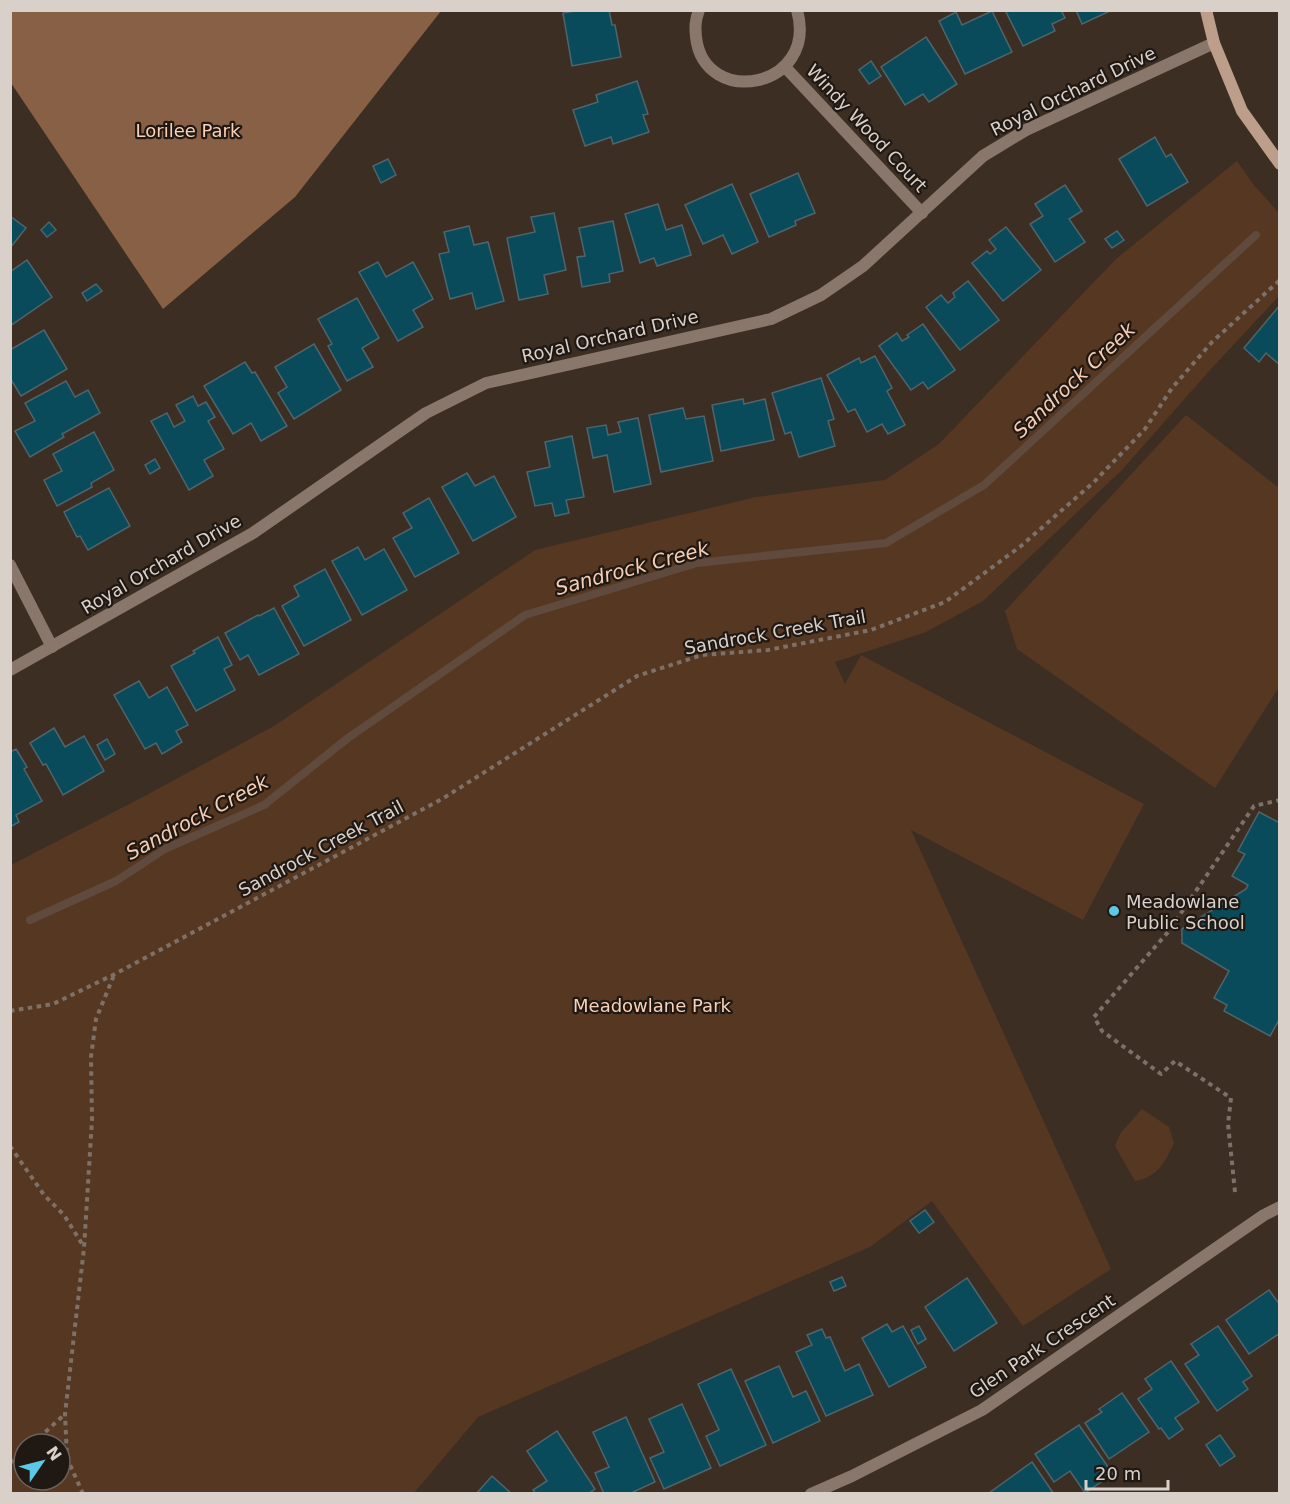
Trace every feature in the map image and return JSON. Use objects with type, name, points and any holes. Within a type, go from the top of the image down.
[{"type":"street","name":"Windy Wood Court","points":[[699,10],[694,21],[697,47],[706,63],[718,73],[734,81],[751,82],[769,78],[785,67],[795,51],[800,34],[801,24],[796,10]]},
{"type":"street","points":[[1206,10],[1214,43],[1242,111],[1280,164]]},
{"type":"street","name":"Royal Orchard Drive","points":[[10,670],[253,533],[426,413],[486,383],[771,318],[821,295],[862,266],[983,156],[1026,130],[1214,43]]},
{"type":"street","name":"Windy Wood Court","points":[[785,67],[922,213]]},
{"type":"street","points":[[10,565],[52,646]]},
{"type":"street","name":"Glen Park Crescent","points":[[811,1494],[852,1476],[982,1410],[1264,1215],[1280,1207]]},
{"type":"path","name":"Sandrock Creek Trail","points":[[10,1011],[53,1004],[115,974],[442,799],[637,676],[702,655],[768,650],[871,630],[945,602],[1021,546],[1094,482],[1145,429],[1172,388],[1212,342],[1280,280]]},
{"type":"path","points":[[1235,1192],[1228,1125],[1232,1098],[1175,1061],[1161,1074],[1102,1031],[1095,1017],[1168,932],[1254,806],[1280,801]]},
{"type":"path","points":[[83,1494],[67,1458],[65,1414],[84,1248],[92,1120],[91,1057],[96,1020],[115,974]]},
{"type":"path","points":[[10,1146],[44,1195],[64,1215],[84,1248]]},
{"type":"path","points":[[45,1432],[65,1414]]},
{"type":"green space","name":"Lorilee Park","points":[[11,10],[441,11],[295,197],[163,309],[11,83]]},
{"type":"green space","name":"Meadowlane Park","points":[[1237,161],[1253,184],[1279,213],[1279,296],[1122,470],[983,601],[926,632],[835,662],[845,684],[861,655],[1144,804],[1083,920],[911,830],[1111,1269],[1023,1326],[932,1201],[870,1247],[478,1417],[414,1493],[11,1493],[11,865],[274,726],[535,550],[756,497],[885,480],[939,444],[1116,259]]},
{"type":"green space","points":[[1186,415],[1279,488],[1279,687],[1215,788],[1017,649],[1005,611]]},
{"type":"green space","points":[[1142,1109],[1169,1127],[1174,1143],[1160,1168],[1150,1176],[1135,1181],[1115,1146],[1120,1134]]},
{"type":"building","points":[[581,10],[609,10],[612,25],[615,25],[621,57],[572,66],[563,13]]},
{"type":"building","points":[[1005,10],[1061,10],[1065,18],[1052,24],[1055,31],[1023,46]]},
{"type":"building","points":[[1076,10],[1107,10],[1108,12],[1082,24]]},
{"type":"building","points":[[992,11],[1012,52],[965,74],[939,21],[956,12],[962,25]]},
{"type":"building","points":[[926,37],[957,84],[929,102],[923,94],[905,105],[881,67]]},
{"type":"building","points":[[871,61],[881,76],[869,84],[859,70]]},
{"type":"building","points":[[637,81],[648,114],[643,115],[649,132],[613,144],[611,137],[585,146],[573,110],[598,102],[596,95]]},
{"type":"building","points":[[1155,137],[1166,157],[1171,154],[1188,182],[1147,206],[1119,159]]},
{"type":"building","points":[[388,159],[396,175],[381,183],[373,166]]},
{"type":"building","points":[[798,173],[815,213],[795,221],[796,225],[769,237],[750,194]]},
{"type":"building","points":[[732,184],[758,242],[732,254],[723,235],[703,244],[685,205]]},
{"type":"building","points":[[1065,185],[1082,211],[1069,219],[1085,242],[1055,262],[1030,224],[1043,216],[1035,204]]},
{"type":"building","points":[[658,204],[666,230],[682,225],[691,255],[657,266],[654,258],[640,263],[625,214]]},
{"type":"building","points":[[554,213],[566,270],[544,275],[548,294],[519,300],[507,238],[535,232],[531,217]]},
{"type":"building","points":[[10,216],[26,228],[10,248]]},
{"type":"building","points":[[613,221],[623,271],[609,274],[610,282],[582,287],[577,257],[585,256],[579,228]]},
{"type":"building","points":[[49,222],[56,230],[47,237],[41,230]]},
{"type":"building","points":[[469,226],[474,245],[488,242],[504,301],[476,309],[472,293],[450,299],[439,254],[449,252],[444,232]]},
{"type":"building","points":[[1006,227],[1041,270],[1003,301],[972,263],[987,251],[990,254],[996,249],[989,240]]},
{"type":"building","points":[[1117,231],[1124,240],[1112,248],[1105,239]]},
{"type":"building","points":[[27,260],[52,297],[10,326],[10,272]]},
{"type":"building","points":[[378,262],[386,277],[413,262],[433,299],[413,310],[423,327],[398,341],[359,272]]},
{"type":"building","points":[[968,281],[999,320],[960,350],[926,307],[941,295],[948,303],[955,297],[953,293]]},
{"type":"building","points":[[96,284],[102,291],[87,301],[82,293]]},
{"type":"building","points":[[357,298],[379,338],[362,348],[373,367],[347,381],[328,346],[332,344],[318,319]]},
{"type":"building","points":[[1280,305],[1280,365],[1266,353],[1259,362],[1244,348]]},
{"type":"building","points":[[923,324],[955,370],[928,389],[923,382],[911,390],[879,346],[897,333],[902,341]]},
{"type":"building","points":[[44,330],[67,369],[21,396],[10,378],[10,350]]},
{"type":"building","points":[[314,344],[341,390],[294,419],[278,393],[287,387],[275,367]]},
{"type":"building","points":[[875,356],[892,388],[887,391],[905,425],[888,434],[882,424],[867,432],[855,409],[848,412],[827,375],[859,358],[861,363]]},
{"type":"building","points":[[245,362],[252,373],[255,372],[287,426],[261,441],[251,423],[233,434],[204,386]]},
{"type":"building","points":[[821,378],[834,419],[828,421],[835,446],[799,457],[791,432],[785,434],[772,393]]},
{"type":"building","points":[[66,381],[75,397],[88,390],[100,413],[62,434],[64,437],[30,457],[15,431],[35,421],[25,403]]},
{"type":"building","points":[[193,396],[198,406],[206,402],[215,417],[208,421],[224,449],[204,460],[213,476],[189,490],[151,421],[167,413],[174,427],[185,421],[176,405]]},
{"type":"building","points":[[743,399],[744,404],[765,399],[774,440],[721,451],[712,405]]},
{"type":"building","points":[[683,408],[686,419],[704,416],[713,461],[661,472],[649,415]]},
{"type":"building","points":[[638,418],[651,484],[614,492],[607,455],[593,458],[587,428],[606,425],[608,435],[621,432],[618,422]]},
{"type":"building","points":[[94,432],[114,470],[91,483],[92,487],[57,506],[44,480],[62,471],[53,454]]},
{"type":"building","points":[[572,436],[584,497],[566,500],[569,513],[555,516],[552,503],[535,506],[527,472],[550,467],[545,442]]},
{"type":"building","points":[[155,459],[160,468],[150,474],[145,465]]},
{"type":"building","points":[[467,473],[475,486],[494,476],[516,517],[473,541],[442,487]]},
{"type":"building","points":[[109,488],[130,526],[88,550],[80,536],[77,537],[64,512]]},
{"type":"building","points":[[429,498],[459,553],[415,577],[393,538],[412,528],[403,513]]},
{"type":"building","points":[[358,547],[365,560],[384,549],[407,590],[362,615],[332,561]]},
{"type":"building","points":[[325,569],[351,620],[304,646],[282,606],[299,596],[294,586]]},
{"type":"building","points":[[274,608],[299,654],[259,675],[248,655],[240,660],[225,633]]},
{"type":"building","points":[[218,637],[232,665],[224,669],[235,690],[196,711],[171,666]]},
{"type":"building","points":[[139,681],[149,698],[167,687],[188,725],[176,731],[182,742],[162,754],[156,743],[145,749],[114,695]]},
{"type":"building","points":[[54,728],[65,747],[84,736],[104,771],[63,795],[46,764],[43,765],[30,743]]},
{"type":"building","points":[[107,739],[115,754],[105,760],[97,745]]},
{"type":"building","points":[[16,749],[42,801],[16,815],[19,822],[10,827],[10,752]]},
{"type":"building","points":[[1259,812],[1280,823],[1280,1018],[1270,1036],[1224,1011],[1227,1005],[1214,998],[1229,971],[1182,943],[1182,929],[1246,889],[1248,885],[1232,876],[1245,854],[1238,851]]},
{"type":"building","points":[[925,1210],[934,1222],[919,1233],[910,1221]]},
{"type":"building","points":[[842,1277],[846,1286],[834,1291],[830,1282]]},
{"type":"building","points":[[967,1278],[997,1323],[954,1351],[925,1307]]},
{"type":"building","points":[[1269,1290],[1280,1305],[1280,1333],[1249,1354],[1226,1320]]},
{"type":"building","points":[[887,1324],[892,1332],[903,1326],[926,1367],[889,1387],[862,1338]]},
{"type":"building","points":[[919,1326],[926,1339],[918,1344],[911,1330]]},
{"type":"building","points":[[1218,1326],[1252,1376],[1243,1382],[1248,1389],[1217,1411],[1185,1364],[1199,1355],[1191,1344]]},
{"type":"building","points":[[822,1329],[826,1338],[830,1337],[845,1371],[859,1364],[873,1395],[826,1416],[796,1352],[812,1345],[807,1335]]},
{"type":"building","points":[[1171,1361],[1199,1402],[1175,1418],[1183,1429],[1169,1439],[1138,1399],[1152,1389],[1145,1379]]},
{"type":"building","points":[[779,1366],[793,1397],[806,1391],[820,1421],[773,1443],[745,1381]]},
{"type":"building","points":[[731,1369],[766,1445],[720,1466],[706,1436],[719,1430],[698,1384]]},
{"type":"building","points":[[1122,1393],[1149,1432],[1109,1459],[1085,1423],[1102,1412],[1099,1409]]},
{"type":"building","points":[[682,1404],[711,1468],[664,1489],[650,1458],[664,1452],[649,1419]]},
{"type":"building","points":[[626,1417],[655,1482],[629,1494],[604,1494],[595,1473],[609,1467],[593,1432]]},
{"type":"building","points":[[1079,1425],[1113,1474],[1085,1493],[1070,1471],[1054,1482],[1035,1454]]},
{"type":"building","points":[[557,1431],[595,1489],[588,1494],[536,1494],[533,1490],[547,1481],[527,1451]]},
{"type":"building","points":[[1220,1435],[1235,1456],[1220,1466],[1206,1445]]},
{"type":"building","points":[[1032,1462],[1054,1494],[989,1493]]},
{"type":"building","points":[[492,1476],[512,1494],[476,1494]]},
{"type":"waterway","name":"Sandrock Creek","points":[[30,920],[116,881],[165,849],[264,805],[348,738],[525,615],[697,563],[886,543],[984,485],[1256,235]]},
{"type":"place","name":"Meadowlane Public School","points":[[1114,911]]}]
